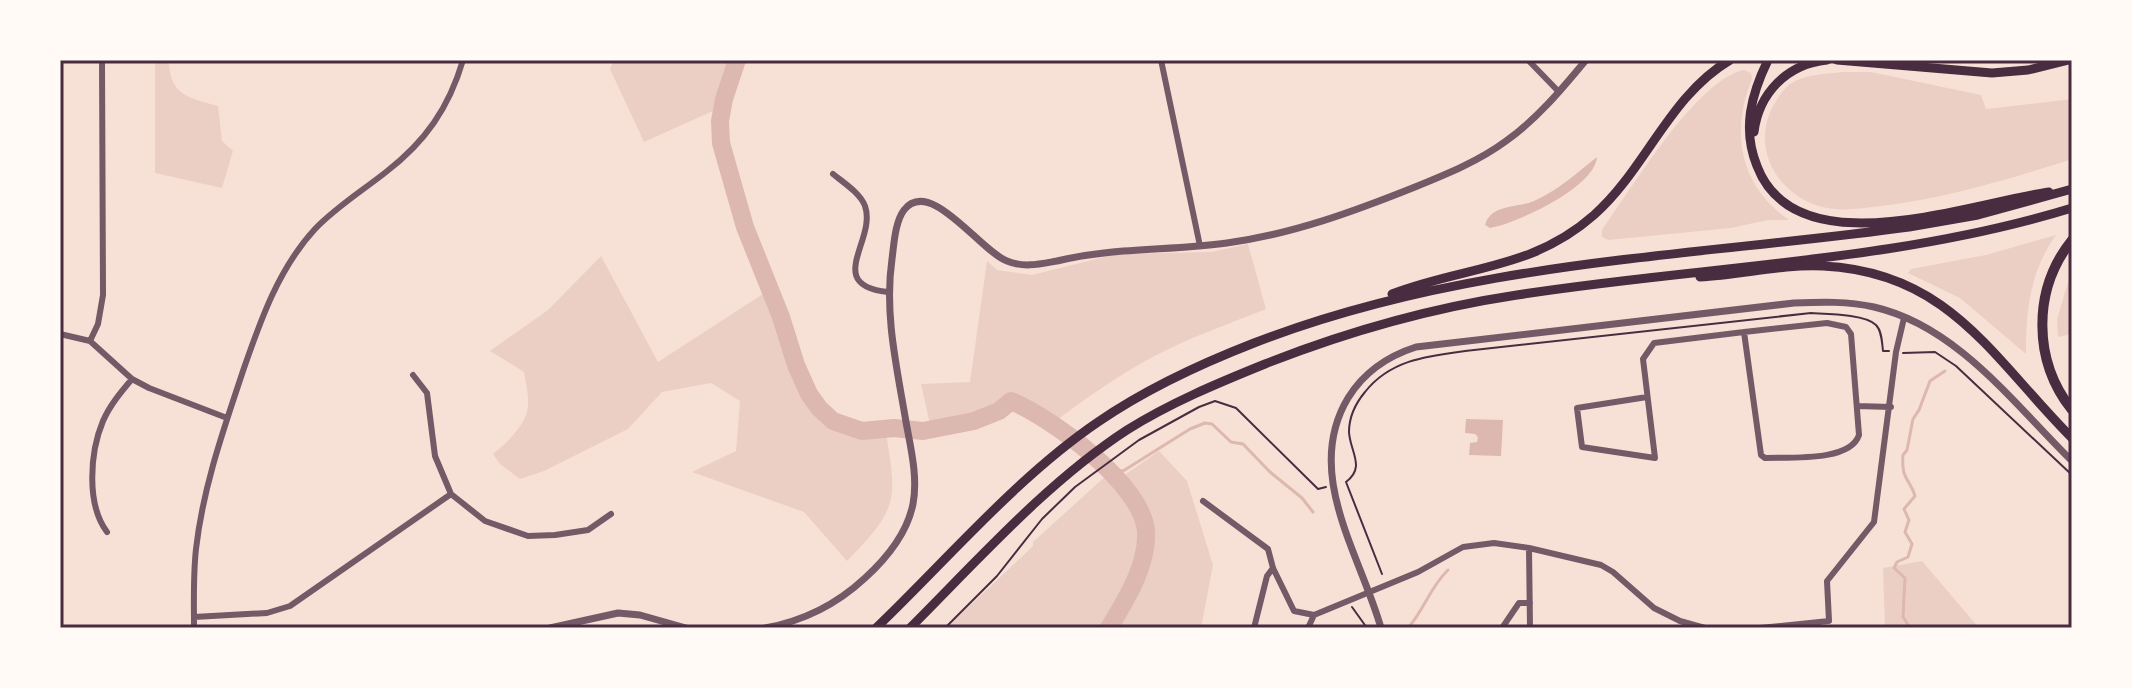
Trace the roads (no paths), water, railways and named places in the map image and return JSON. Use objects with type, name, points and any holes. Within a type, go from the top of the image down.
[{"type":"highway","points":[[2072,240],[2051,275],[2044,298],[2042,322],[2046,359],[2054,382],[2072,410]]},
{"type":"main road","points":[[876,628],[1030,476],[1070,442],[1118,408],[1235,350],[1427,281],[1525,257],[1569,234],[1607,202],[1696,86],[1730,60]]},
{"type":"main road","points":[[1768,60],[1750,118],[1749,148],[1763,180],[1777,199],[1800,213],[1830,221],[1874,221],[1937,215],[2028,194],[2072,189]]},
{"type":"main road","points":[[1756,163],[1754,129],[1767,95],[1795,69],[1827,60]]},
{"type":"main road","points":[[1837,60],[1992,73],[2028,70],[2069,60]]},
{"type":"main road","points":[[1367,304],[1526,272],[1944,222],[2072,189]]},
{"type":"main road","points":[[910,628],[1084,461],[1131,428],[1190,396],[1253,369],[1382,325],[1505,297],[1943,240],[2012,226],[2072,208]]},
{"type":"main road","points":[[1649,278],[1719,276],[1812,266],[1845,269],[1893,281],[1940,303],[1971,327],[2072,438]]},
{"type":"street","points":[[90,341],[98,324],[103,295],[102,60]]},
{"type":"street","points":[[194,628],[200,520],[218,445],[265,312],[296,252],[327,216],[387,172],[431,130],[451,97],[463,60]]},
{"type":"street","points":[[1161,60],[1200,246]]},
{"type":"street","points":[[1528,60],[1559,92]]},
{"type":"street","points":[[765,628],[799,620],[836,602],[884,558],[901,536],[910,516],[915,483],[889,317],[888,292],[893,250],[901,217],[907,207],[919,201],[932,202],[991,253],[1020,265],[1038,265],[1112,250],[1227,243],[1294,230],[1427,182],[1493,150],[1522,129],[1586,60]]},
{"type":"street","points":[[1871,60],[1890,63]]},
{"type":"street","points":[[833,174],[859,196],[866,209],[865,230],[856,262],[858,278],[869,290],[888,292]]},
{"type":"street","points":[[1381,628],[1332,485],[1330,449],[1344,405],[1359,383],[1380,363],[1416,347],[1794,303],[1876,307],[1904,318],[1963,352],[2072,461]]},
{"type":"street","points":[[1760,628],[1829,621],[1827,581],[1874,522],[1896,352],[1904,318]]},
{"type":"street","points":[[1647,397],[1577,408],[1582,447],[1655,458],[1643,359],[1654,343],[1744,332],[1827,323],[1846,327],[1851,334],[1859,435],[1850,449],[1843,453],[1765,458],[1761,455],[1744,332]]},
{"type":"street","points":[[60,334],[90,341],[132,379],[227,418]]},
{"type":"street","points":[[413,375],[427,393],[435,456],[451,494],[485,521],[528,536],[588,530],[611,514]]},
{"type":"street","points":[[107,532],[94,503],[96,448],[108,412],[132,379]]},
{"type":"street","points":[[1857,406],[1891,407]]},
{"type":"street","points":[[194,617],[267,613],[290,606],[451,494]]},
{"type":"street","points":[[1203,501],[1268,549],[1273,568],[1294,611],[1314,615],[1418,572],[1463,547],[1494,543],[1601,565],[1654,608],[1680,621],[1705,628]]},
{"type":"street","points":[[1529,548],[1530,628]]},
{"type":"street","points":[[1254,628],[1267,576],[1273,568]]},
{"type":"street","points":[[1502,628],[1519,603],[1530,603]]},
{"type":"street","points":[[550,628],[618,613],[640,615],[686,628]]},
{"type":"street","points":[[1308,628],[1314,615]]},
{"type":"waterway","points":[[737,60],[724,99],[720,121],[721,143],[745,227],[809,394],[833,421],[862,431],[894,428],[923,431],[974,421],[999,411],[1011,401],[1071,437],[1129,493],[1141,513],[1146,531],[1140,569],[1109,628]]},
{"type":"waterway","points":[[1910,628],[1903,617],[1905,578],[1894,568],[1897,562],[1908,557],[1912,544],[1905,532],[1909,520],[1904,509],[1915,496],[1905,475],[1903,455],[1907,450],[1913,419],[1930,381],[1945,371]]},
{"type":"waterway","points":[[1111,470],[1123,471],[1190,429],[1205,423],[1212,424],[1231,442],[1243,444],[1313,512]]},
{"type":"waterway","points":[[1408,628],[1448,570]]}]
